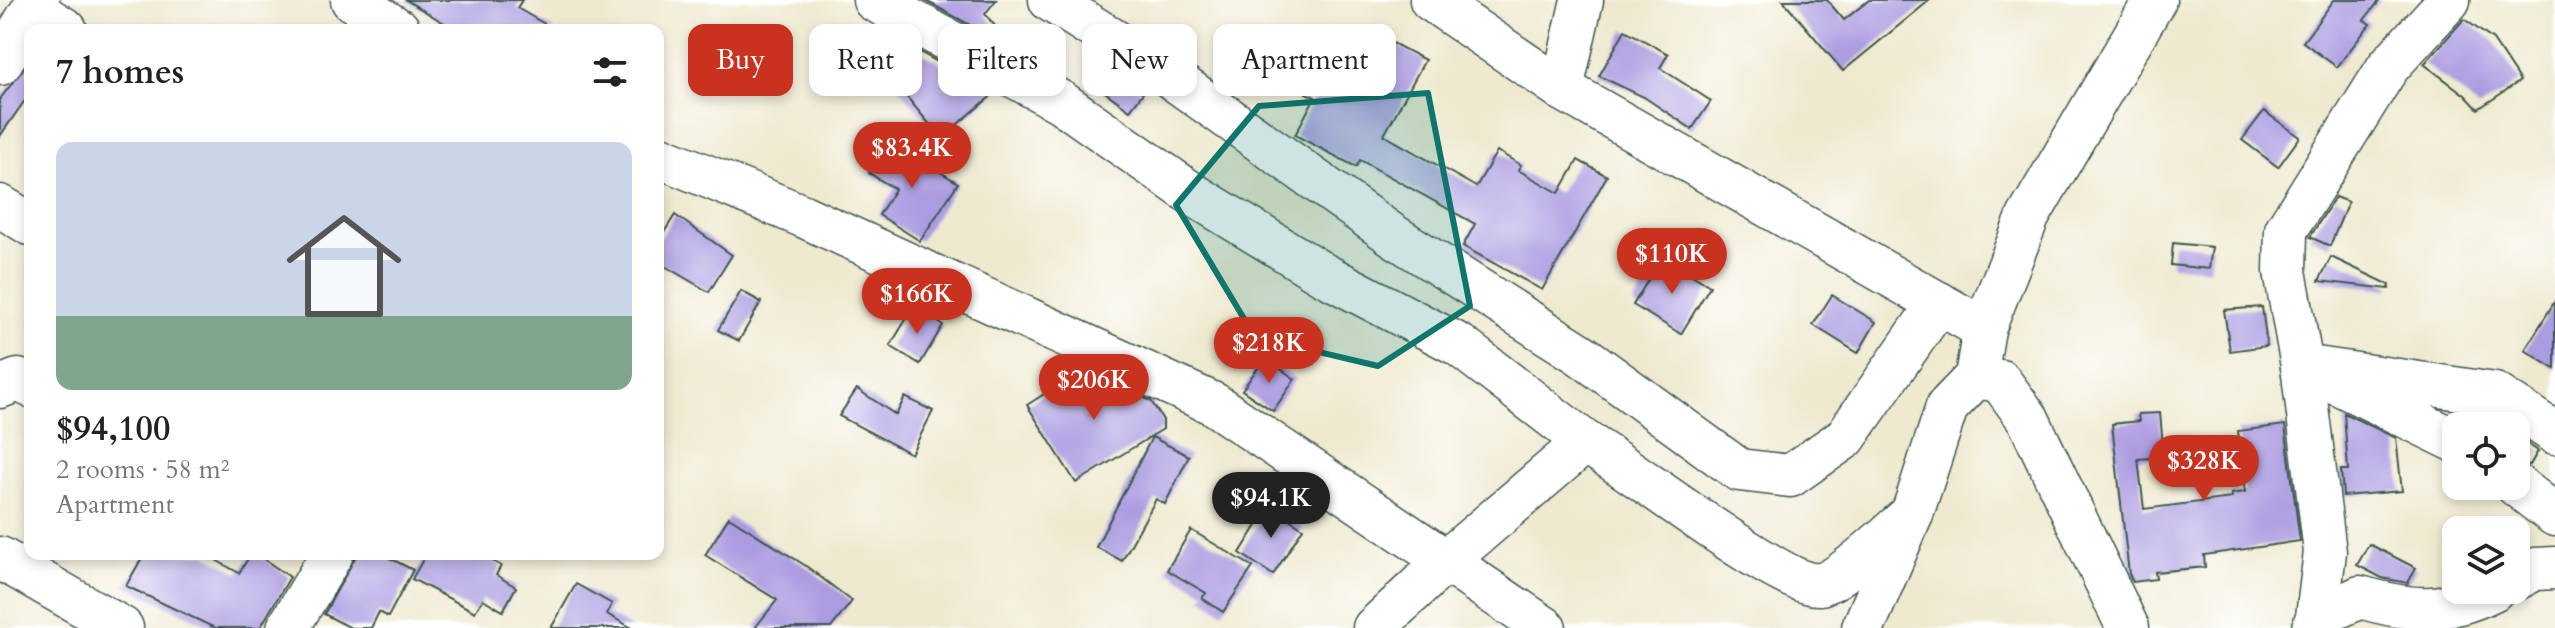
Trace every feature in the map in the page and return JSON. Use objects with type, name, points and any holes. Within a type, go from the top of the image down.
[{"type":"street","points":[[352,0],[390,24]]},
{"type":"street","points":[[874,0],[1061,102],[1191,193],[1323,274],[1459,345],[1585,442],[1612,457],[1725,537],[1800,582],[1818,584],[1836,579],[1912,514]]},
{"type":"street","points":[[1050,0],[1159,69],[1394,236],[1580,354],[1739,470],[1790,476],[1845,438],[1939,303]]},
{"type":"street","points":[[1431,0],[1562,89],[1984,329]]},
{"type":"street","points":[[1562,89],[1582,0]]},
{"type":"street","points":[[1863,628],[1912,514],[1947,407],[1976,377],[1984,329],[2028,217],[2155,0]]},
{"type":"street","points":[[2315,622],[2325,552],[2302,366],[2285,271],[2286,230],[2388,67],[2449,0]]},
{"type":"street","points":[[0,64],[24,37]]},
{"type":"street","points":[[664,158],[803,216],[1214,404],[1545,628]]},
{"type":"street","points":[[0,206],[24,220]]},
{"type":"street","points":[[2302,366],[2495,394],[2555,433]]},
{"type":"street","points":[[2302,366],[2442,434]]},
{"type":"street","points":[[1976,377],[2000,381],[2028,419],[2128,628]]},
{"type":"street","points":[[0,387],[18,380],[24,383]]},
{"type":"street","points":[[1374,628],[1446,561],[1585,442]]},
{"type":"street","points":[[2530,496],[2555,515]]},
{"type":"street","points":[[0,558],[122,628]]},
{"type":"street","points":[[288,628],[328,560]]},
{"type":"street","points":[[2530,572],[2555,568]]},
{"type":"street","points":[[2315,622],[2360,597],[2406,610],[2465,604]]},
{"type":"highlighted area","points":[[1428,93],[1470,306],[1378,366],[1255,337],[1176,205],[1259,106]]},
{"type":"building","points":[[406,0],[522,0],[517,8],[545,24],[446,24]]},
{"type":"building","points":[[924,0],[996,0],[985,14],[993,24],[968,24]]},
{"type":"building","points":[[1783,0],[1827,0],[1844,20],[1869,0],[1930,0],[1843,71]]},
{"type":"building","points":[[2334,0],[2380,0],[2364,20],[2370,24],[2337,67],[2303,42]]},
{"type":"building","points":[[2464,19],[2493,40],[2520,81],[2478,109],[2465,95],[2424,64]]},
{"type":"building","points":[[1625,30],[1668,54],[1660,68],[1711,101],[1692,129],[1644,97],[1599,76]]},
{"type":"building","points":[[1396,45],[1425,60],[1384,135],[1476,187],[1497,151],[1521,165],[1518,170],[1559,193],[1578,160],[1607,176],[1542,290],[1463,246],[1475,224],[1360,160],[1356,167],[1295,135],[1315,97],[1313,96],[1396,96]]},
{"type":"building","points":[[922,53],[938,62],[938,96],[991,96],[941,138],[906,96],[922,96]]},
{"type":"building","points":[[24,68],[24,102],[0,136],[0,99]]},
{"type":"building","points":[[1110,96],[1141,96],[1130,110]]},
{"type":"building","points":[[2264,111],[2300,137],[2278,167],[2242,140]]},
{"type":"building","points":[[890,141],[958,183],[920,241],[879,215],[895,189],[869,173]]},
{"type":"building","points":[[2335,197],[2348,202],[2330,246],[2310,237]]},
{"type":"building","points":[[675,215],[732,255],[709,292],[664,266],[664,232]]},
{"type":"building","points":[[2173,243],[2212,247],[2209,269],[2171,265]]},
{"type":"building","points":[[1662,257],[1710,286],[1681,334],[1633,305]]},
{"type":"building","points":[[2331,257],[2390,285],[2389,289],[2319,281]]},
{"type":"building","points":[[741,291],[761,302],[739,341],[718,330]]},
{"type":"building","points":[[1832,295],[1876,322],[1858,353],[1813,325]]},
{"type":"building","points":[[2555,301],[2555,369],[2525,350]]},
{"type":"building","points":[[2262,307],[2267,346],[2230,351],[2224,310]]},
{"type":"building","points":[[913,308],[943,325],[920,364],[890,346]]},
{"type":"building","points":[[1265,358],[1295,379],[1273,411],[1242,390]]},
{"type":"building","points":[[1082,370],[1151,401],[1163,420],[1163,429],[1076,483],[1027,405]]},
{"type":"building","points":[[857,389],[896,415],[905,397],[933,411],[911,454],[839,416]]},
{"type":"building","points":[[2160,413],[2164,457],[2138,459],[2144,509],[2232,498],[2231,494],[2245,492],[2238,431],[2285,425],[2300,541],[2204,555],[2205,567],[2155,572],[2156,579],[2133,582],[2129,574],[2112,424],[2139,421],[2138,414]]},
{"type":"building","points":[[2344,413],[2396,438],[2402,491],[2343,496],[2341,470],[2348,470]]},
{"type":"building","points":[[1152,437],[1189,456],[1165,504],[1156,499],[1122,561],[1096,547]]},
{"type":"building","points":[[2530,446],[2538,451],[2530,465]]},
{"type":"building","points":[[1269,506],[1303,528],[1273,575],[1240,553]]},
{"type":"building","points":[[729,517],[806,566],[852,601],[831,628],[755,628],[777,600],[705,555]]},
{"type":"building","points":[[1191,530],[1253,567],[1223,612],[1202,598],[1206,593],[1167,570]]},
{"type":"building","points":[[2369,544],[2416,568],[2408,583],[2382,578],[2357,565]]},
{"type":"building","points":[[141,560],[216,560],[239,573],[247,560],[265,560],[290,577],[260,628],[215,628],[126,586]]},
{"type":"building","points":[[354,560],[394,560],[413,570],[388,617],[379,612],[371,628],[351,628],[324,614]]},
{"type":"building","points":[[423,560],[490,560],[501,566],[496,575],[516,587],[503,611],[483,599],[475,612],[412,579]]},
{"type":"building","points":[[576,584],[612,604],[607,614],[632,628],[551,628]]}]
